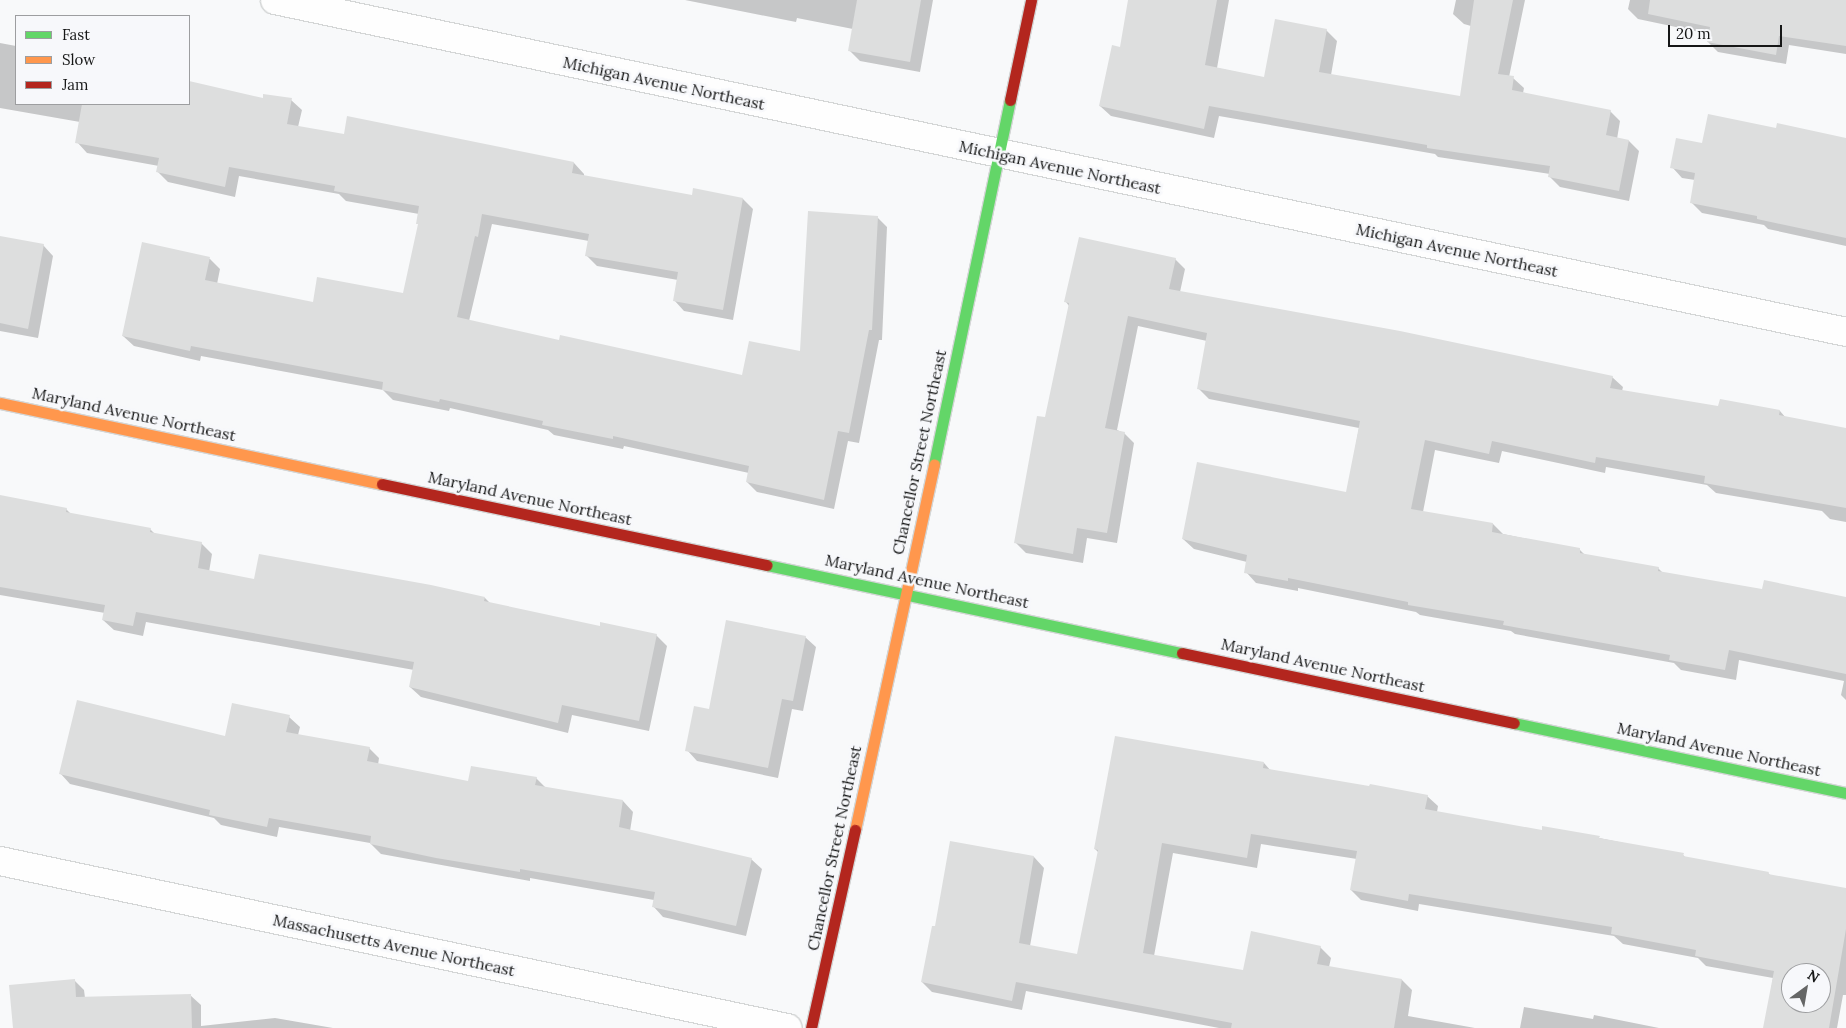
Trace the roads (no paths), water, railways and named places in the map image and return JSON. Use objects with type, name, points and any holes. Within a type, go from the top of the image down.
[{"type":"street","name":"Michigan Avenue Northeast","points":[[275,0],[1846,332]]},
{"type":"street","name":"Chancellor Street Northeast","points":[[811,1028],[907,593],[997,154],[1031,0]]},
{"type":"street","name":"Maryland Avenue Northeast","points":[[0,403],[907,593],[1846,793]]},
{"type":"street","name":"Massachusetts Avenue Northeast","points":[[0,861],[787,1028]]}]
